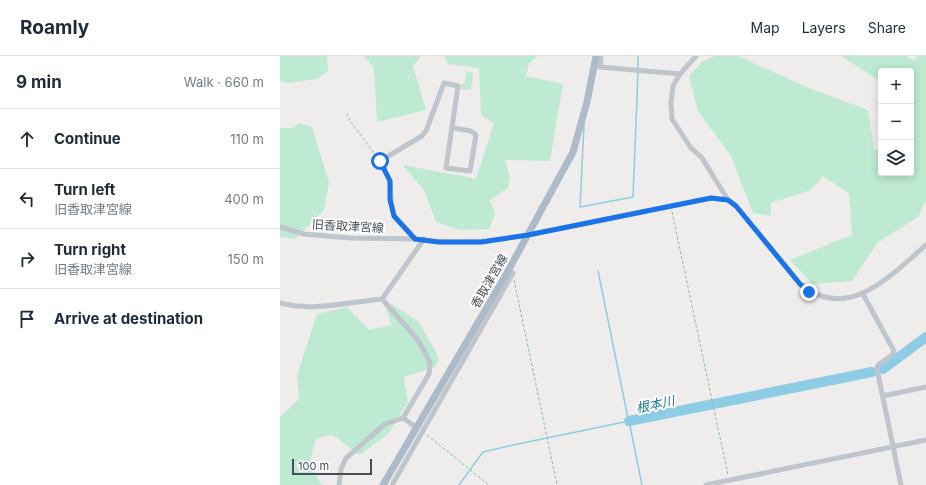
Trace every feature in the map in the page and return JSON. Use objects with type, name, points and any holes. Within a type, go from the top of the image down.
[{"type":"main road","name":"香取津宮線","points":[[383,485],[419,429],[573,152],[587,102],[596,56]]},
{"type":"street","points":[[601,56],[600,67],[680,74]]},
{"type":"street","points":[[696,56],[680,74],[673,86],[671,102],[672,119],[691,148],[707,165],[728,200],[736,206],[800,284],[809,292],[836,299],[852,298],[863,294],[883,282],[926,245]]},
{"type":"street","points":[[415,239],[394,216],[390,200],[390,181],[380,161],[422,136],[426,131],[444,83],[458,86],[446,168],[470,171],[476,135],[471,131],[453,128]]},
{"type":"street","name":"旧香取津宮線","points":[[280,227],[304,234],[350,238],[424,239],[439,242],[481,242],[528,235],[711,198],[728,200]]},
{"type":"street","points":[[280,303],[296,306],[316,306],[382,299],[424,239]]},
{"type":"street","points":[[392,485],[419,429],[513,273]]},
{"type":"street","points":[[863,294],[894,351],[892,355],[878,366],[877,370],[901,485]]},
{"type":"street","points":[[339,485],[341,469],[346,458],[385,424],[403,418],[429,374],[430,362],[418,340],[382,299]]},
{"type":"street","points":[[883,396],[926,387]]},
{"type":"street","points":[[403,418],[419,429]]},
{"type":"street","points":[[706,485],[926,440]]},
{"type":"path","points":[[347,113],[350,122],[380,161]]},
{"type":"path","points":[[671,205],[729,480]]},
{"type":"path","points":[[513,273],[557,485]]},
{"type":"path","points":[[419,429],[489,485]]},
{"type":"green space","points":[[280,56],[327,56],[328,71],[317,79],[287,83],[280,80]]},
{"type":"green space","points":[[364,56],[421,56],[413,66],[426,110],[377,122],[374,68]]},
{"type":"green space","points":[[444,56],[538,56],[529,63],[526,76],[563,84],[550,161],[505,160],[510,178],[508,188],[490,200],[495,213],[489,229],[460,230],[436,222],[424,190],[403,165],[476,179],[494,123],[481,115],[479,68],[448,64]]},
{"type":"green space","points":[[714,56],[738,56],[811,89],[868,110],[874,149],[878,150],[878,176],[914,176],[914,68],[878,68],[878,80],[841,56],[907,56],[914,61],[918,56],[926,56],[926,200],[918,217],[877,243],[852,281],[813,284],[790,260],[852,235],[849,193],[823,176],[811,190],[771,203],[771,216],[753,213],[731,156],[698,111],[689,76],[702,62]]},
{"type":"green space","points":[[466,71],[473,72],[471,90],[460,89],[461,84],[465,84]]},
{"type":"green space","points":[[300,123],[312,127],[329,182],[324,210],[295,239],[280,237],[280,128],[293,128]]},
{"type":"green space","points":[[392,304],[419,322],[439,358],[435,367],[404,377],[408,402],[388,434],[359,455],[336,437],[330,435],[316,439],[311,463],[314,472],[322,485],[280,485],[280,417],[299,399],[297,375],[317,314],[347,307],[369,330],[392,325],[386,309]]},
{"type":"waterway","points":[[638,56],[638,68]]},
{"type":"waterway","points":[[584,125],[580,207],[633,197],[638,72]]},
{"type":"waterway","points":[[598,271],[628,418]]},
{"type":"waterway","name":"根本川","points":[[883,369],[926,337]]},
{"type":"waterway","name":"根本川","points":[[629,421],[872,372]]},
{"type":"waterway","name":"根本川","points":[[459,485],[483,452],[629,421]]},
{"type":"waterway","points":[[630,426],[642,485]]},
{"type":"route","points":[[380,161],[387,172],[390,181],[390,200],[394,216],[415,239],[439,242],[481,242],[528,235],[711,198],[728,200],[736,206],[800,284],[809,292]]}]
